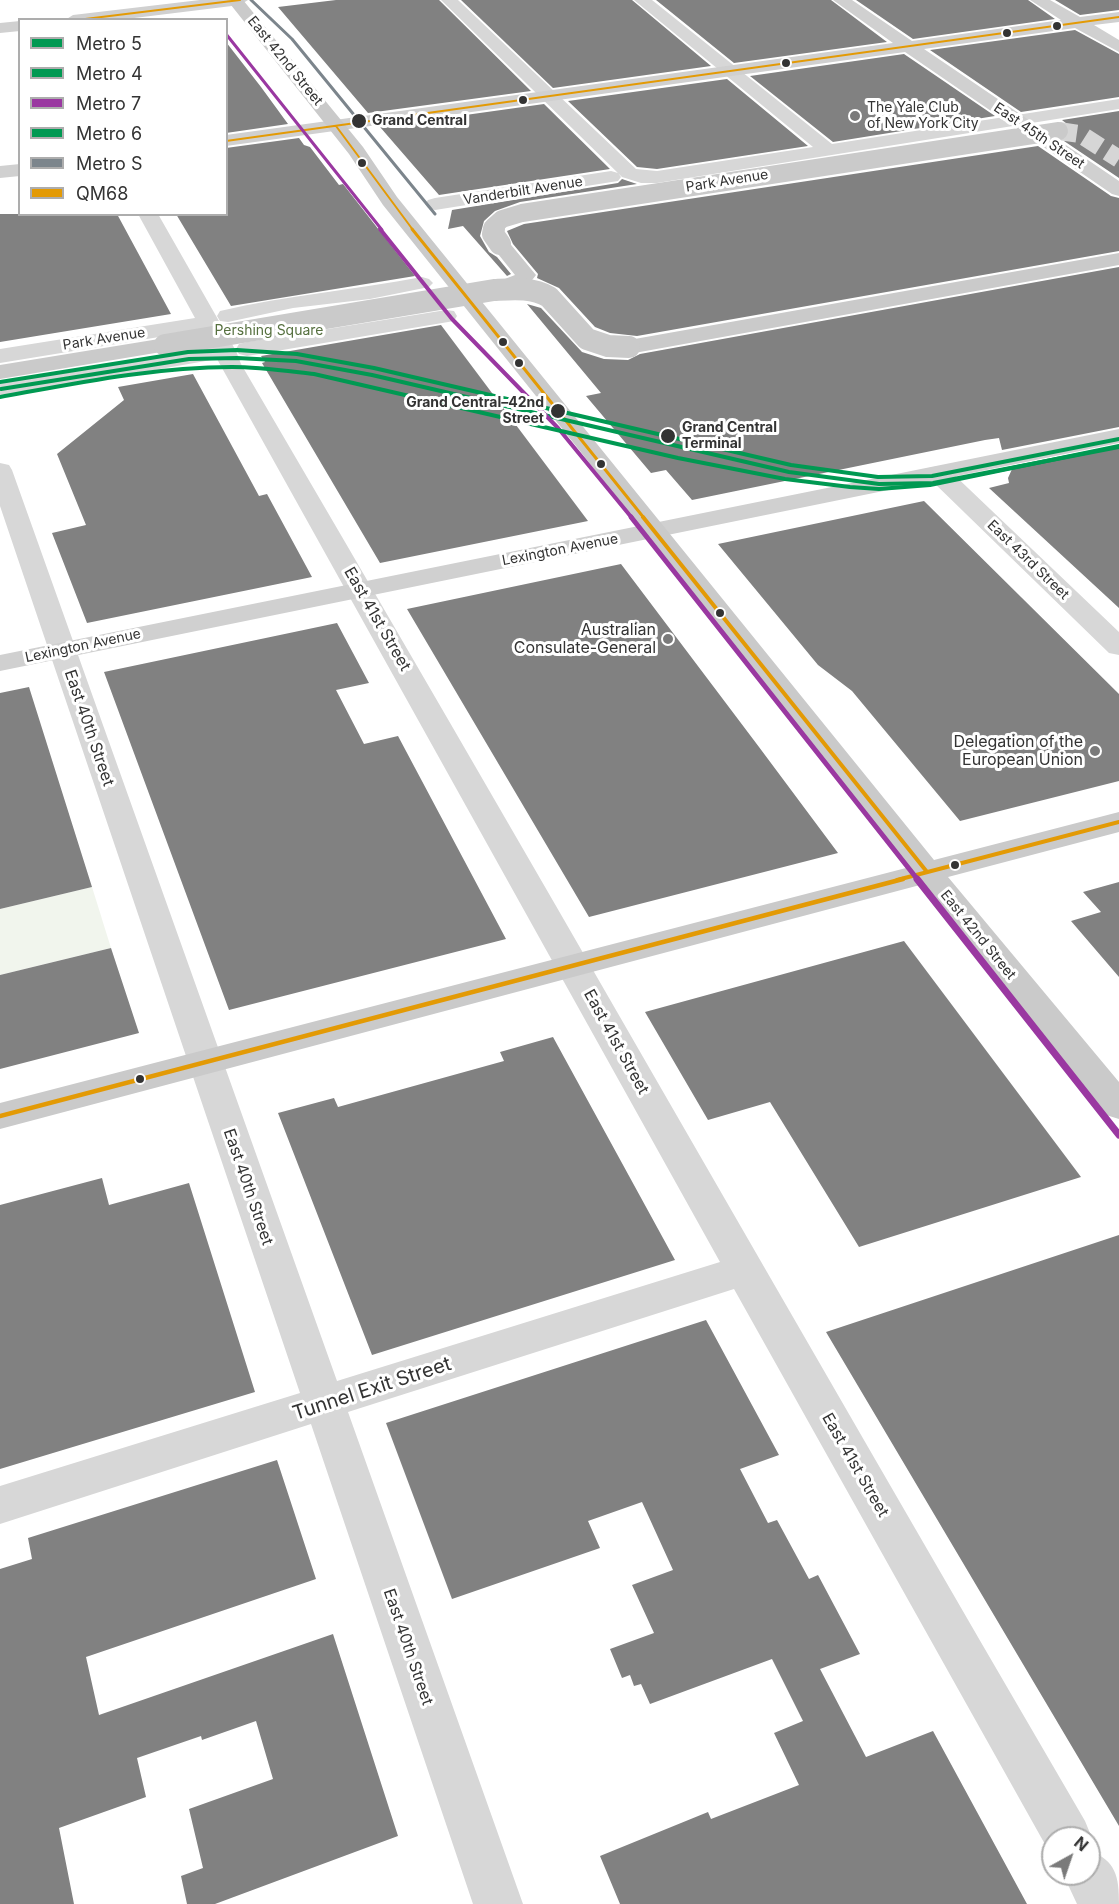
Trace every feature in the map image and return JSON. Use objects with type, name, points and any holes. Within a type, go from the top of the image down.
[{"type":"main road","name":"East 42nd Street","points":[[235,0],[360,156],[383,193],[927,872],[1119,1106]]},
{"type":"main road","points":[[89,18],[240,0]]},
{"type":"main road","name":"East 45th Street","points":[[841,0],[1119,190]]},
{"type":"main road","points":[[1038,0],[1119,48]]},
{"type":"main road","points":[[228,141],[1119,17]]},
{"type":"main road","points":[[0,28],[18,26]]},
{"type":"main road","name":"Park Avenue","points":[[494,290],[519,282],[526,275],[493,234],[494,226],[509,216],[1059,131]]},
{"type":"main road","points":[[0,172],[18,170]]},
{"type":"main road","name":"Park Avenue","points":[[1,372],[494,290],[524,289],[541,292],[549,297],[586,339],[608,346],[629,347],[1119,259]]},
{"type":"main road","name":"Lexington Avenue","points":[[0,663],[1119,436]]},
{"type":"main road","points":[[0,1116],[1119,822]]},
{"type":"street","points":[[449,0],[629,173],[650,178],[1119,104]]},
{"type":"street","points":[[642,0],[828,150]]},
{"type":"street","name":"Vanderbilt Avenue","points":[[435,204],[611,177]]},
{"type":"street","name":"East 41st Street","points":[[149,216],[236,350],[230,364],[1061,1826]]},
{"type":"street","name":"Park Avenue","points":[[1,372],[293,302],[370,293],[422,283]]},
{"type":"street","name":"Park Avenue","points":[[1,372],[236,350],[446,316]]},
{"type":"street","name":"East 40th Street","points":[[0,470],[498,1904]]},
{"type":"street","name":"East 43rd Street","points":[[938,473],[1119,647]]},
{"type":"street","name":"Tunnel Exit Street","points":[[0,1505],[744,1270]]},
{"type":"street","points":[[1095,1886],[1105,1904]]},
{"type":"shaded area","points":[[92,887],[111,948],[0,975],[0,909]]},
{"type":"building","points":[[336,0],[439,0],[531,91],[368,113],[278,7]]},
{"type":"building","points":[[461,0],[632,0],[711,66],[553,88]]},
{"type":"building","points":[[656,0],[831,0],[887,42],[734,63]]},
{"type":"building","points":[[856,0],[1028,0],[1055,19],[913,39]]},
{"type":"building","points":[[1055,0],[1119,0],[1119,10],[1080,15]]},
{"type":"building","points":[[1075,30],[1119,54],[1119,97],[1021,112],[930,50]]},
{"type":"building","points":[[228,45],[261,87],[288,124],[228,133]]},
{"type":"building","points":[[904,54],[995,116],[833,142],[750,76]]},
{"type":"building","points":[[727,79],[808,146],[657,169],[637,167],[568,101]]},
{"type":"building","points":[[544,104],[610,169],[439,195],[380,127]]},
{"type":"building","points":[[1119,111],[1119,178],[1064,141],[1069,136],[1070,130],[1062,120]]},
{"type":"building","points":[[299,138],[304,145],[310,147],[339,185],[343,184],[415,276],[231,306],[177,216],[228,216],[228,148]]},
{"type":"building","points":[[1038,146],[1111,196],[1119,198],[1119,251],[637,336],[610,333],[595,327],[559,288],[537,278],[538,274],[513,244],[507,231],[524,224]]},
{"type":"building","points":[[622,179],[637,184],[520,202],[495,211],[484,221],[480,236],[489,252],[497,257],[511,274],[507,276],[463,226],[448,229],[452,210],[618,183]]},
{"type":"building","points":[[0,214],[118,216],[171,314],[0,342]]},
{"type":"building","points":[[1119,267],[1119,427],[1002,450],[999,438],[985,440],[692,500],[666,470],[651,473],[586,396],[601,393],[527,304],[541,308],[582,352],[604,359],[628,360],[640,354]]},
{"type":"building","points":[[441,325],[588,521],[380,563],[262,363],[265,362],[261,356]]},
{"type":"building","points":[[193,374],[259,496],[267,494],[312,577],[87,623],[52,533],[86,525],[57,454],[124,400],[118,387]]},
{"type":"building","points":[[1119,445],[1119,608],[989,488],[1009,483],[1008,478],[1013,467]]},
{"type":"building","points":[[924,501],[1119,694],[1119,781],[960,821],[852,691],[818,665],[718,544]]},
{"type":"building","points":[[621,564],[838,853],[589,917],[407,609]]},
{"type":"building","points":[[337,623],[369,683],[336,690],[364,744],[398,736],[506,939],[229,1010],[104,672]]},
{"type":"building","points":[[29,687],[92,887],[0,909],[0,693]]},
{"type":"building","points":[[1119,882],[1119,977],[1071,921],[1101,912],[1083,892]]},
{"type":"building","points":[[904,941],[1081,1177],[859,1247],[770,1102],[708,1120],[645,1012]]},
{"type":"building","points":[[111,948],[139,1033],[0,1069],[0,975]]},
{"type":"building","points":[[553,1037],[675,1260],[372,1355],[278,1113],[334,1098],[338,1107],[504,1061],[500,1052]]},
{"type":"building","points":[[102,1178],[109,1205],[189,1183],[255,1392],[0,1469],[0,1205]]},
{"type":"building","points":[[1119,1235],[1119,1826],[826,1332]]},
{"type":"building","points":[[706,1320],[779,1455],[740,1469],[768,1523],[777,1520],[809,1579],[818,1575],[860,1654],[820,1669],[866,1757],[933,1731],[1027,1904],[620,1904],[600,1856],[708,1812],[711,1819],[799,1785],[774,1733],[803,1721],[772,1659],[650,1704],[641,1684],[634,1686],[630,1675],[622,1678],[610,1649],[654,1633],[632,1585],[673,1570],[642,1502],[588,1521],[600,1548],[452,1599],[386,1423]]},
{"type":"building","points":[[277,1460],[316,1579],[86,1657],[99,1715],[333,1634],[398,1836],[215,1904],[187,1904],[181,1876],[203,1868],[189,1809],[273,1779],[256,1721],[202,1740],[201,1736],[137,1758],[146,1797],[59,1828],[74,1904],[0,1904],[0,1569],[32,1559],[28,1538]]},
{"type":"tunnel","points":[[1059,131],[1080,134],[1119,159]]},
{"type":"metro line","name":"S","points":[[251,0],[292,39],[435,214]]},
{"type":"metro line","name":"7","points":[[228,37],[452,319],[558,428],[594,470],[1119,1135]]},
{"type":"metro line","name":"5","points":[[0,382],[188,352],[237,350],[297,354],[374,368],[791,465],[878,477],[932,476],[1119,439]]},
{"type":"metro line","name":"4","points":[[1,389],[189,359],[237,358],[296,361],[372,375],[789,472],[879,484],[933,483],[1119,447]]},
{"type":"metro line","name":"6","points":[[0,397],[58,386],[174,370],[232,367],[273,369],[314,374],[678,458],[785,479],[879,489],[930,485],[1119,446]]},
{"type":"transit line","name":"QM68","points":[[93,18],[240,0]]},
{"type":"transit line","name":"QM68","points":[[228,141],[1119,17]]},
{"type":"transit line","name":"QM68","points":[[336,126],[390,201],[927,872]]},
{"type":"transit line","name":"QM68","points":[[0,1116],[1119,822]]},
{"type":"place","name":"The Yale Club of New York City","points":[[855,116]]},
{"type":"place","name":"Grand Central","points":[[359,121]]},
{"type":"place","name":"Grand Central–42nd Street","points":[[558,411]]},
{"type":"place","name":"Grand Central Terminal","points":[[668,436]]},
{"type":"place","name":"Australian Consulate-General","points":[[668,639]]},
{"type":"place","name":"Delegation of the European Union","points":[[1095,751]]},
{"type":"park label","name":"Pershing Square","points":[[269,331]]}]
